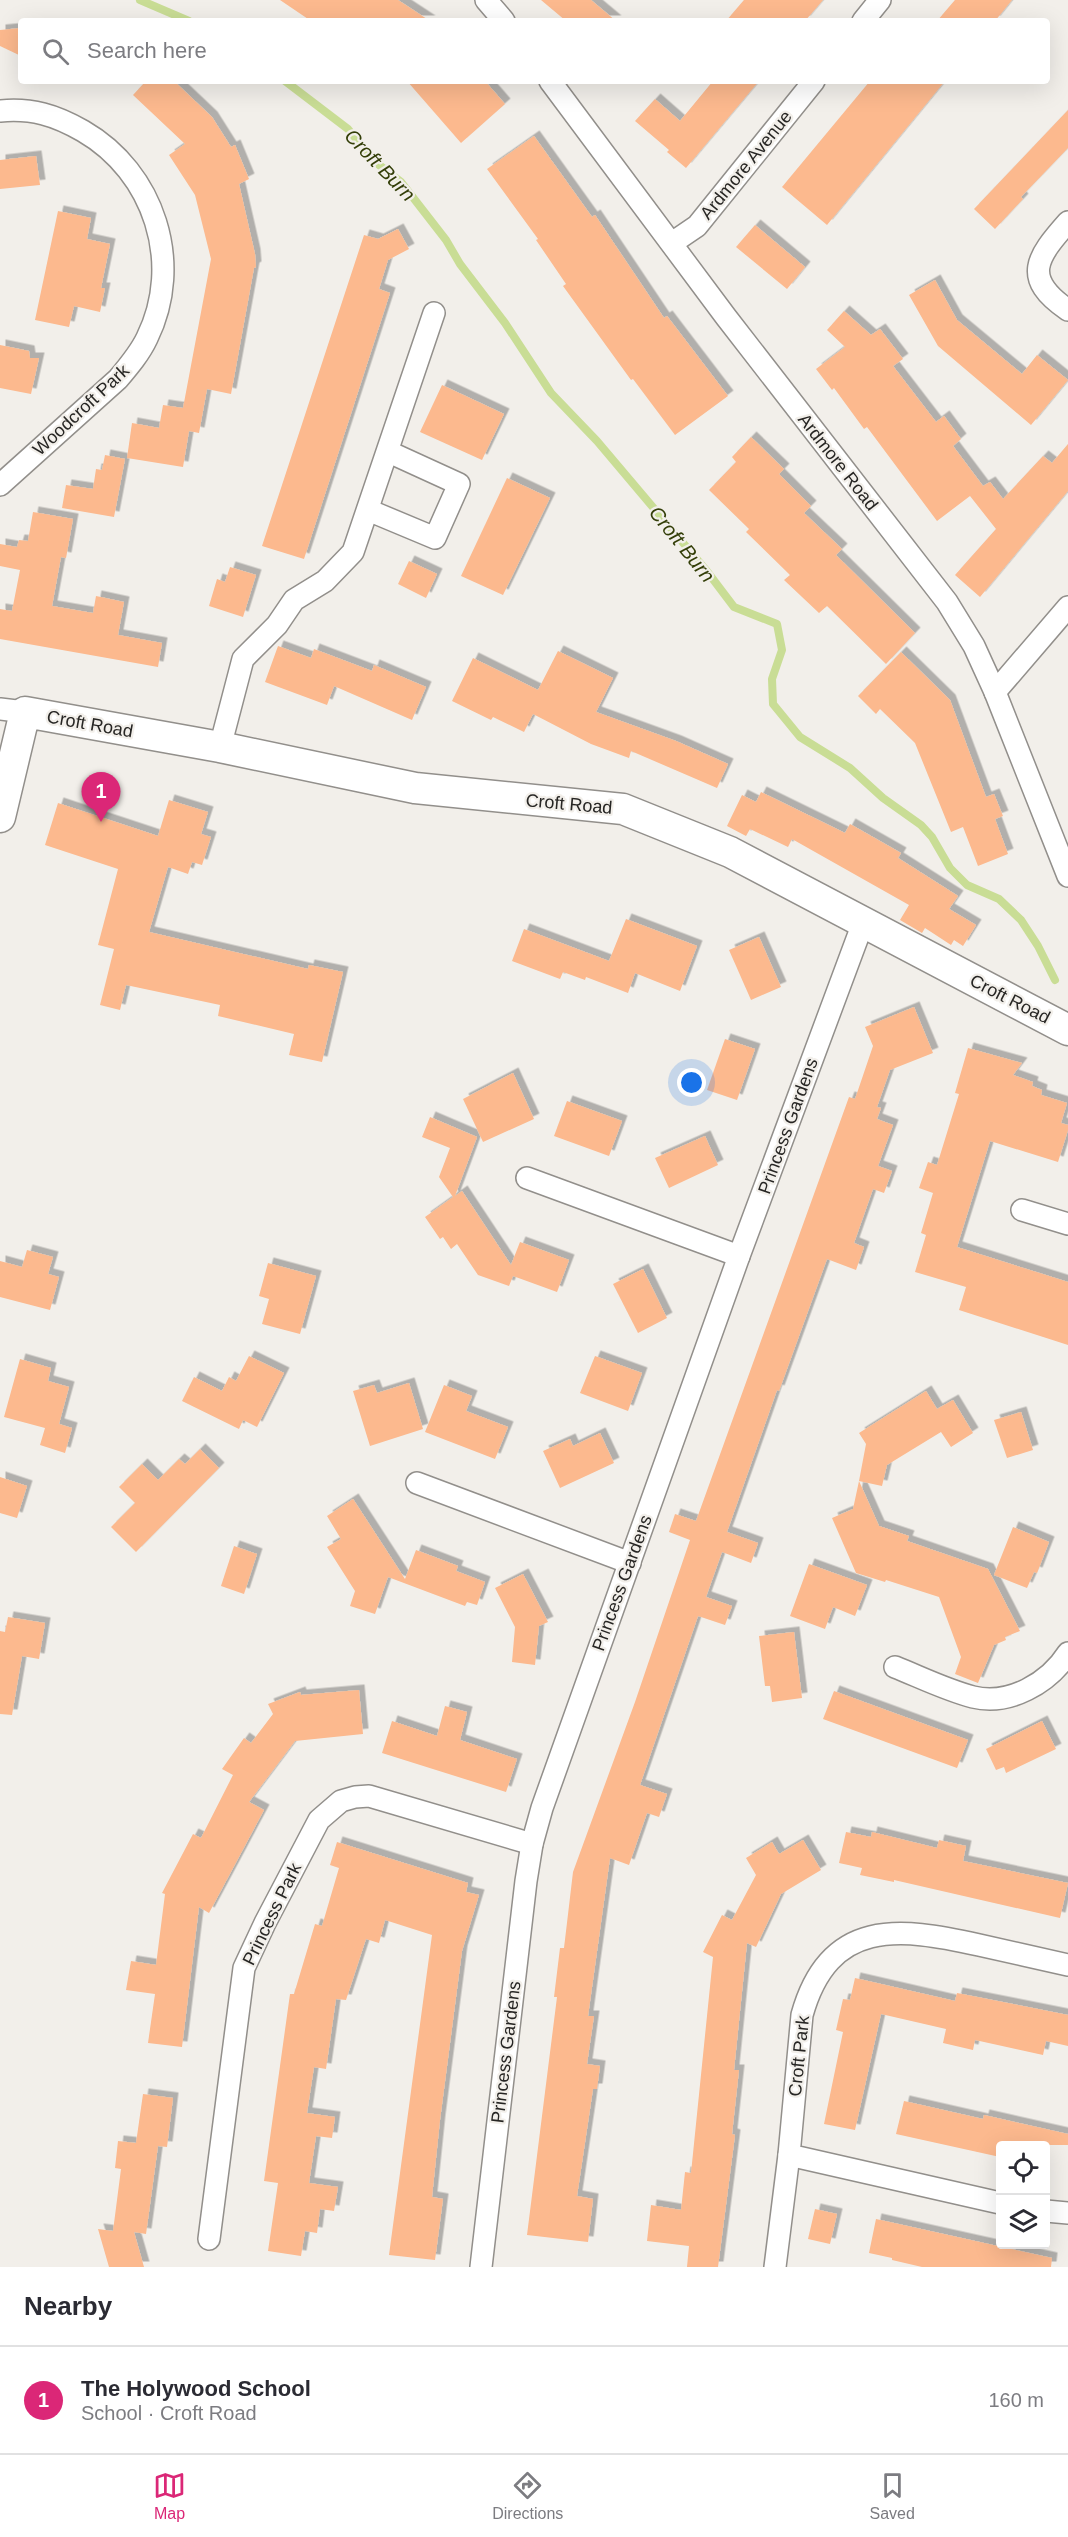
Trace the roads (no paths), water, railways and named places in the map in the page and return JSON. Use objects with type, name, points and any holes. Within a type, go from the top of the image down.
[{"type":"street","points":[[486,0],[501,18]]},
{"type":"street","points":[[865,18],[880,0]]},
{"type":"street","name":"Ardmore Road","points":[[552,84],[726,317],[947,602],[974,646],[995,692],[1068,876]]},
{"type":"street","name":"Ardmore Avenue","points":[[672,243],[697,226],[812,84]]},
{"type":"street","name":"Woodcroft Park","points":[[0,111],[28,109],[51,115],[96,139],[115,154],[136,180],[155,216],[164,266],[157,315],[134,360],[118,379],[2,478]]},
{"type":"street","points":[[1068,222],[1045,248],[1038,267],[1046,293],[1068,310]]},
{"type":"street","points":[[220,747],[243,659],[277,625],[294,600],[325,580],[353,552],[389,452],[434,313]]},
{"type":"street","points":[[368,510],[435,538],[459,484],[389,452]]},
{"type":"street","points":[[995,692],[1068,607]]},
{"type":"street","points":[[0,817],[13,710]]},
{"type":"street","name":"Croft Road","points":[[13,710],[220,747],[415,788],[623,809],[730,852],[1068,1030]]},
{"type":"street","name":"Princess Gardens","points":[[481,2267],[532,1844],[555,1771],[739,1256],[863,923]]},
{"type":"street","points":[[526,1178],[739,1256]]},
{"type":"street","points":[[1022,1210],[1068,1224]]},
{"type":"street","points":[[417,1483],[630,1563]]},
{"type":"street","points":[[895,1668],[974,1697],[991,1698],[1017,1693],[1042,1681],[1053,1672],[1068,1653]]},
{"type":"street","name":"Princess Park","points":[[209,2239],[244,1968],[319,1820],[341,1802],[355,1797],[369,1796],[532,1844]]},
{"type":"street","name":"Croft Park","points":[[775,2267],[789,2155],[802,2015],[807,1996],[816,1978],[844,1949],[879,1934],[918,1933],[1068,1965]]},
{"type":"street","points":[[789,2155],[996,2202]]},
{"type":"street","points":[[1050,2211],[1068,2213]]},
{"type":"waterway","name":"Croft Burn","points":[[140,0],[182,18]]},
{"type":"waterway","name":"Croft Burn","points":[[289,84],[348,129],[374,161],[401,182],[446,240],[460,264],[505,323],[551,393],[597,441],[706,570],[734,607],[777,624],[782,650],[772,679],[773,704],[800,737],[850,768],[883,798],[921,825],[932,837],[950,868],[967,885],[999,899],[1021,920],[1038,946],[1055,980]]},
{"type":"place","name":"The Holywood School","points":[[101,822]]}]
